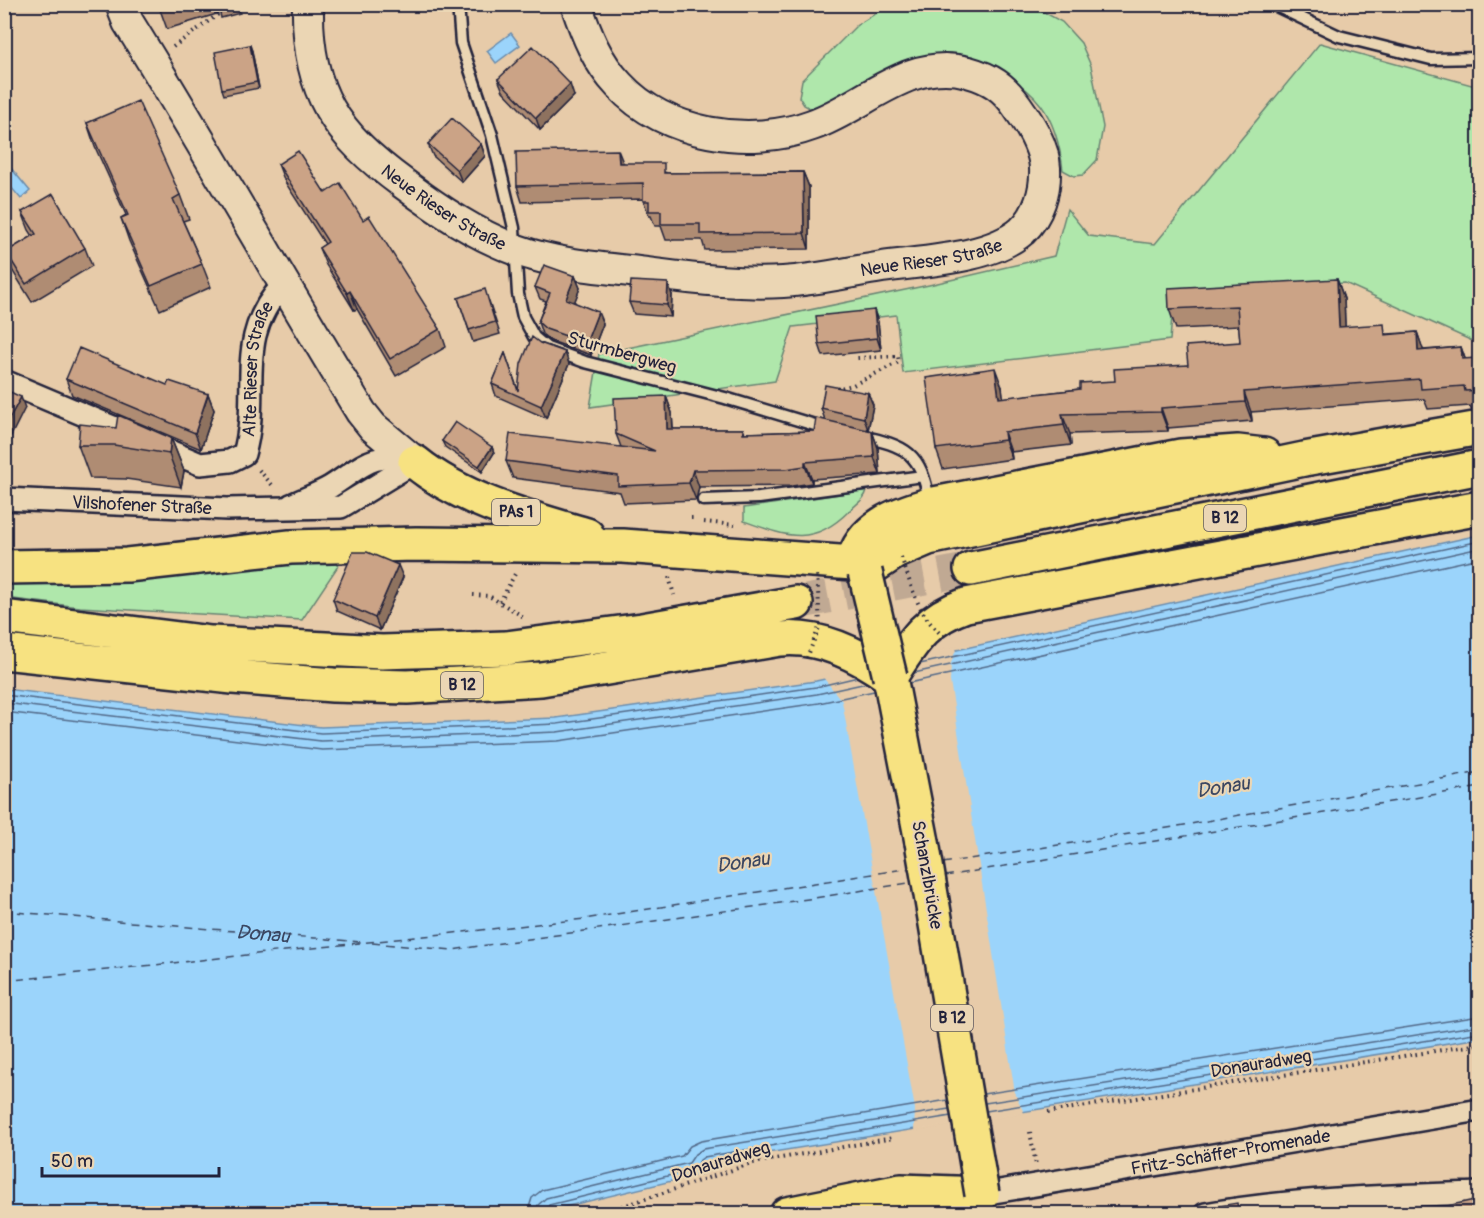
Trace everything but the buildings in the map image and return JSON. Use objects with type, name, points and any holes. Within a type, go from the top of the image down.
[{"type":"main road","points":[[871,564],[856,547],[881,523],[905,512],[926,490],[1193,454],[1238,452],[1304,459],[1479,428]]},
{"type":"main road","name":"B 12","points":[[871,564],[928,538],[1304,459]]},
{"type":"main road","name":"PAs 1","points":[[415,462],[454,488],[491,503],[623,546]]},
{"type":"main road","name":"B 12","points":[[971,569],[1479,467]]},
{"type":"main road","points":[[890,677],[936,630],[951,610],[966,604],[1334,537],[1479,508]]},
{"type":"main road","points":[[4,567],[126,565],[290,547],[416,544],[623,546],[871,564]]},
{"type":"main road","name":"Schanzlbrücke","points":[[871,564],[983,1204]]},
{"type":"main road","name":"B 12","points":[[4,617],[222,644],[382,652],[506,648],[642,630],[796,603]]},
{"type":"main road","name":"B 12","points":[[14,654],[233,677],[333,685],[407,687],[541,679],[780,639],[810,649],[853,655],[890,677]]},
{"type":"main road","points":[[787,1214],[901,1191],[983,1204]]},
{"type":"main road","points":[[937,1214],[983,1204]]},
{"type":"street","name":"PAs 1","points":[[121,4],[209,152],[283,285],[361,412],[373,427],[415,462]]},
{"type":"street","name":"Neue Rieser Straße","points":[[308,4],[308,29],[320,89],[347,136],[368,157],[432,205],[476,232],[516,249],[575,265],[721,282],[786,282],[978,252],[1022,231],[1034,215],[1044,194],[1044,155],[1025,118],[1001,86],[977,74],[960,70],[937,70],[904,77],[814,125],[782,132],[742,136],[705,132],[671,121],[621,87],[602,63],[587,37],[576,4]]},
{"type":"street","name":"Alte Rieser Straße","points":[[4,381],[200,464],[230,461],[244,454],[249,437],[249,374],[260,316],[269,300],[283,285]]},
{"type":"street","points":[[356,467],[366,442],[361,412]]},
{"type":"street","name":"Vilshofener Straße","points":[[274,502],[329,487],[356,467],[384,457],[415,462]]},
{"type":"street","name":"Vilshofener Straße","points":[[4,499],[67,503],[274,502],[341,507],[415,462]]},
{"type":"street","name":"Fritz-Schäffer-Promenade","points":[[983,1204],[1039,1184],[1479,1110]]},
{"type":"street","points":[[1204,1214],[1248,1206],[1359,1205],[1479,1193]]},
{"type":"lane","name":"Sturmbergweg","points":[[458,4],[461,43],[470,75],[482,104],[505,186],[516,249],[518,294],[523,317],[534,337],[547,348],[585,362],[725,398],[822,427],[891,443],[914,456],[926,490]]},
{"type":"lane","points":[[1272,4],[1338,36],[1431,59],[1479,58]]},
{"type":"lane","points":[[703,500],[926,490]]},
{"type":"path","points":[[153,61],[220,13]]},
{"type":"path","points":[[822,427],[823,405],[828,391],[853,385],[899,362],[898,356],[857,358]]},
{"type":"path","points":[[244,454],[276,490],[274,502]]},
{"type":"path","points":[[686,522],[722,521],[741,528]]},
{"type":"path","points":[[871,564],[936,630]]},
{"type":"path","points":[[810,649],[820,624],[818,573]]},
{"type":"path","points":[[500,602],[515,574]]},
{"type":"path","points":[[659,577],[669,577],[673,596]]},
{"type":"path","points":[[473,595],[489,596],[528,620],[537,644]]},
{"type":"path","name":"Donauradweg","points":[[1048,1112],[1479,1044]]},
{"type":"path","points":[[1030,1132],[1039,1184]]},
{"type":"path","name":"Donauradweg","points":[[593,1214],[753,1163],[893,1138]]},
{"type":"green space","points":[[889,5],[1031,5],[1062,22],[1081,43],[1091,66],[1103,127],[1097,160],[1083,175],[1074,176],[1063,170],[1055,133],[1041,105],[1019,83],[986,64],[815,111],[804,105],[799,97],[802,80],[857,25]]},
{"type":"green space","points":[[1320,43],[1479,87],[1479,344],[1345,283],[1174,293],[1170,340],[903,373],[896,315],[793,327],[775,381],[590,407],[599,354],[929,285],[1054,256],[1067,209],[1089,236],[1155,244]]},
{"type":"green space","points":[[867,490],[862,499],[836,522],[812,534],[800,536],[787,534],[744,521],[744,508]]},
{"type":"green space","points":[[295,563],[340,563],[302,620],[80,607],[5,598],[5,578]]},
{"type":"water","points":[[511,33],[520,45],[496,63],[487,51]]},
{"type":"water","points":[[5,161],[30,191],[21,199],[5,180]]},
{"type":"water","name":"Donau","points":[[1479,535],[1479,1038],[705,1163],[705,1173],[539,1213],[5,1214],[5,689],[321,727],[556,718],[816,681]]},
{"type":"pier","points":[[957,647],[951,663],[950,681],[1015,1093],[1024,1113],[914,1131],[915,1109],[842,701],[822,676]]},
{"type":"ferry route","points":[[943,863],[1162,829],[1480,772]]},
{"type":"ferry route","points":[[945,876],[1480,787]]},
{"type":"ferry route","points":[[4,981],[584,919],[911,868]]},
{"type":"ferry route","points":[[372,943],[452,950],[914,882]]},
{"type":"ferry route","points":[[4,911],[361,942]]},
{"type":"tunnel","points":[[796,603],[971,569]]}]
